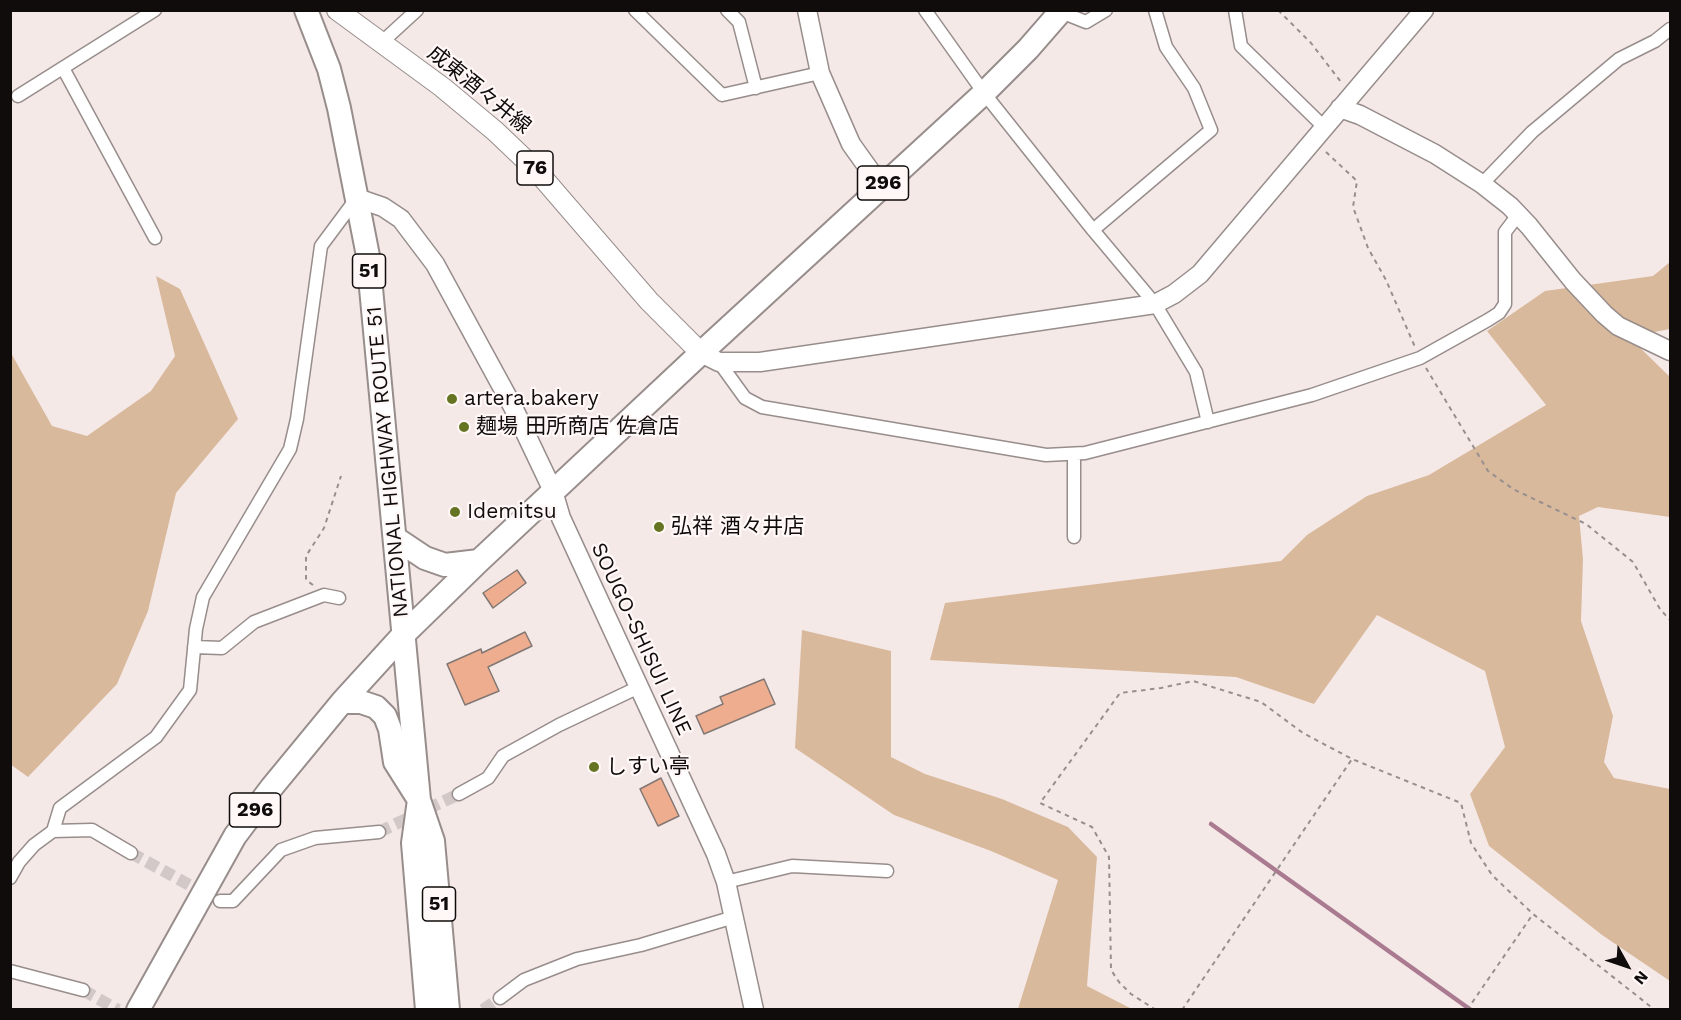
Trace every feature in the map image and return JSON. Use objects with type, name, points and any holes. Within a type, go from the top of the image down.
[{"type":"highway","name":"NATIONAL HIGHWAY ROUTE 51","points":[[306,10],[329,69],[368,256],[404,634]]},
{"type":"highway","name":"296","points":[[138,1010],[235,836],[342,702],[404,634],[553,491],[710,357],[881,186],[984,93],[1062,11]]},
{"type":"highway","points":[[395,538],[425,558],[445,565],[479,561]]},
{"type":"highway","name":"51","points":[[404,634],[419,800],[413,843],[427,1010]]},
{"type":"highway","points":[[342,702],[361,702],[376,707],[385,716],[390,729],[395,762],[419,800]]},
{"type":"highway","name":"51","points":[[419,800],[433,841],[448,1010]]},
{"type":"main road","name":"成東酒々井線","points":[[340,12],[442,87],[495,131],[536,170],[649,301],[710,357]]},
{"type":"street","points":[[381,43],[417,10]]},
{"type":"street","points":[[634,10],[722,95],[820,73]]},
{"type":"street","points":[[728,10],[739,22],[756,88]]},
{"type":"street","points":[[807,10],[820,73],[851,144],[881,186]]},
{"type":"street","points":[[925,10],[984,93],[1155,304],[1196,372],[1208,422]]},
{"type":"street","points":[[1062,11],[1086,22],[1106,10]]},
{"type":"street","points":[[1093,230],[1211,130],[1194,88],[1166,47],[1155,10]]},
{"type":"street","points":[[1235,10],[1241,46],[1318,134]]},
{"type":"street","points":[[710,357],[760,362],[1155,304],[1174,294],[1200,274],[1424,10]]},
{"type":"street","points":[[18,96],[147,13]]},
{"type":"street","points":[[1482,184],[1532,132],[1619,59],[1655,41],[1671,28]]},
{"type":"street","points":[[63,68],[154,238]]},
{"type":"street","points":[[1346,102],[1360,115],[1435,154],[1482,184],[1518,215],[1604,314],[1618,326],[1671,351]]},
{"type":"street","name":"SOUGO-SHISUI LINE","points":[[357,198],[383,207],[401,219],[435,264],[513,407],[553,491],[561,518],[716,854],[726,882],[754,1010]]},
{"type":"street","points":[[53,831],[60,808],[156,737],[190,690],[194,646],[203,597],[291,449],[321,246],[357,198]]},
{"type":"street","points":[[710,357],[745,398],[762,407],[1047,455],[1085,453],[1312,395],[1420,358],[1488,320],[1505,304],[1505,232],[1518,215]]},
{"type":"street","points":[[1074,454],[1074,537]]},
{"type":"street","points":[[194,646],[222,648],[254,622],[324,595],[339,598]]},
{"type":"street","points":[[459,794],[488,778],[503,756],[559,725],[639,687]]},
{"type":"street","points":[[10,878],[19,862],[34,845],[53,831],[92,830],[131,853]]},
{"type":"street","points":[[220,901],[233,901],[281,850],[315,838],[379,832]]},
{"type":"street","points":[[726,882],[792,866],[887,871]]},
{"type":"street","points":[[500,998],[524,980],[577,958],[641,945],[734,917]]},
{"type":"street","points":[[10,971],[82,990]]},
{"type":"path","points":[[1278,10],[1311,43],[1346,102]]},
{"type":"path","points":[[1318,134],[1357,181],[1353,207],[1368,248],[1386,280],[1420,358],[1488,471],[1513,489],[1586,524],[1633,562],[1660,609],[1671,620]]},
{"type":"path","points":[[324,595],[306,580],[306,556],[324,528],[341,476]]},
{"type":"path","points":[[1156,1010],[1131,994],[1111,970],[1109,857],[1098,837],[1092,827],[1040,803],[1120,693],[1193,681],[1261,702],[1303,734],[1352,759],[1461,803],[1471,843],[1492,875],[1533,914],[1656,1010]]},
{"type":"path","points":[[1182,1010],[1352,759]]},
{"type":"path","points":[[1467,1010],[1533,914]]},
{"type":"path","points":[[1249,1010],[1261,1010]]},
{"type":"shaded area","points":[[1670,262],[1670,329],[1629,337],[1670,377],[1670,517],[1598,507],[1579,516],[1583,559],[1581,621],[1613,716],[1604,762],[1614,778],[1670,789],[1670,981],[1602,935],[1489,846],[1470,794],[1505,747],[1485,671],[1377,615],[1314,704],[1236,677],[930,660],[945,603],[1281,561],[1307,535],[1367,496],[1429,475],[1546,405],[1487,331],[1545,291],[1653,276]]},
{"type":"shaded area","points":[[156,276],[180,289],[238,419],[176,493],[148,611],[117,684],[28,777],[10,764],[11,353],[52,426],[87,436],[151,391],[175,356]]},
{"type":"shaded area","points":[[802,630],[891,651],[891,757],[925,774],[1002,799],[1068,827],[1097,857],[1087,986],[1132,1009],[1018,1009],[1058,880],[991,851],[894,815],[795,748]]},
{"type":"building","points":[[517,570],[526,583],[493,608],[483,593]]},
{"type":"building","points":[[525,632],[532,646],[488,667],[499,691],[465,705],[447,664],[481,649],[482,653]]},
{"type":"building","points":[[764,679],[775,704],[704,734],[696,716],[723,704],[720,697]]},
{"type":"building","points":[[661,778],[679,816],[658,826],[640,789]]},
{"type":"waterway","points":[[1211,824],[1471,1010]]},
{"type":"tunnel","points":[[379,832],[459,794]]},
{"type":"tunnel","points":[[131,853],[206,894]]},
{"type":"tunnel","points":[[83,990],[118,1010]]},
{"type":"tunnel","points":[[483,1010],[500,998]]},
{"type":"place","name":"artera.bakery","points":[[452,399]]},
{"type":"place","name":"麺場 田所商店 佐倉店","points":[[464,427]]},
{"type":"place","name":"Idemitsu","points":[[455,512]]},
{"type":"place","name":"弘祥 酒々井店","points":[[659,527]]},
{"type":"place","name":"しすい亭","points":[[594,767]]}]
